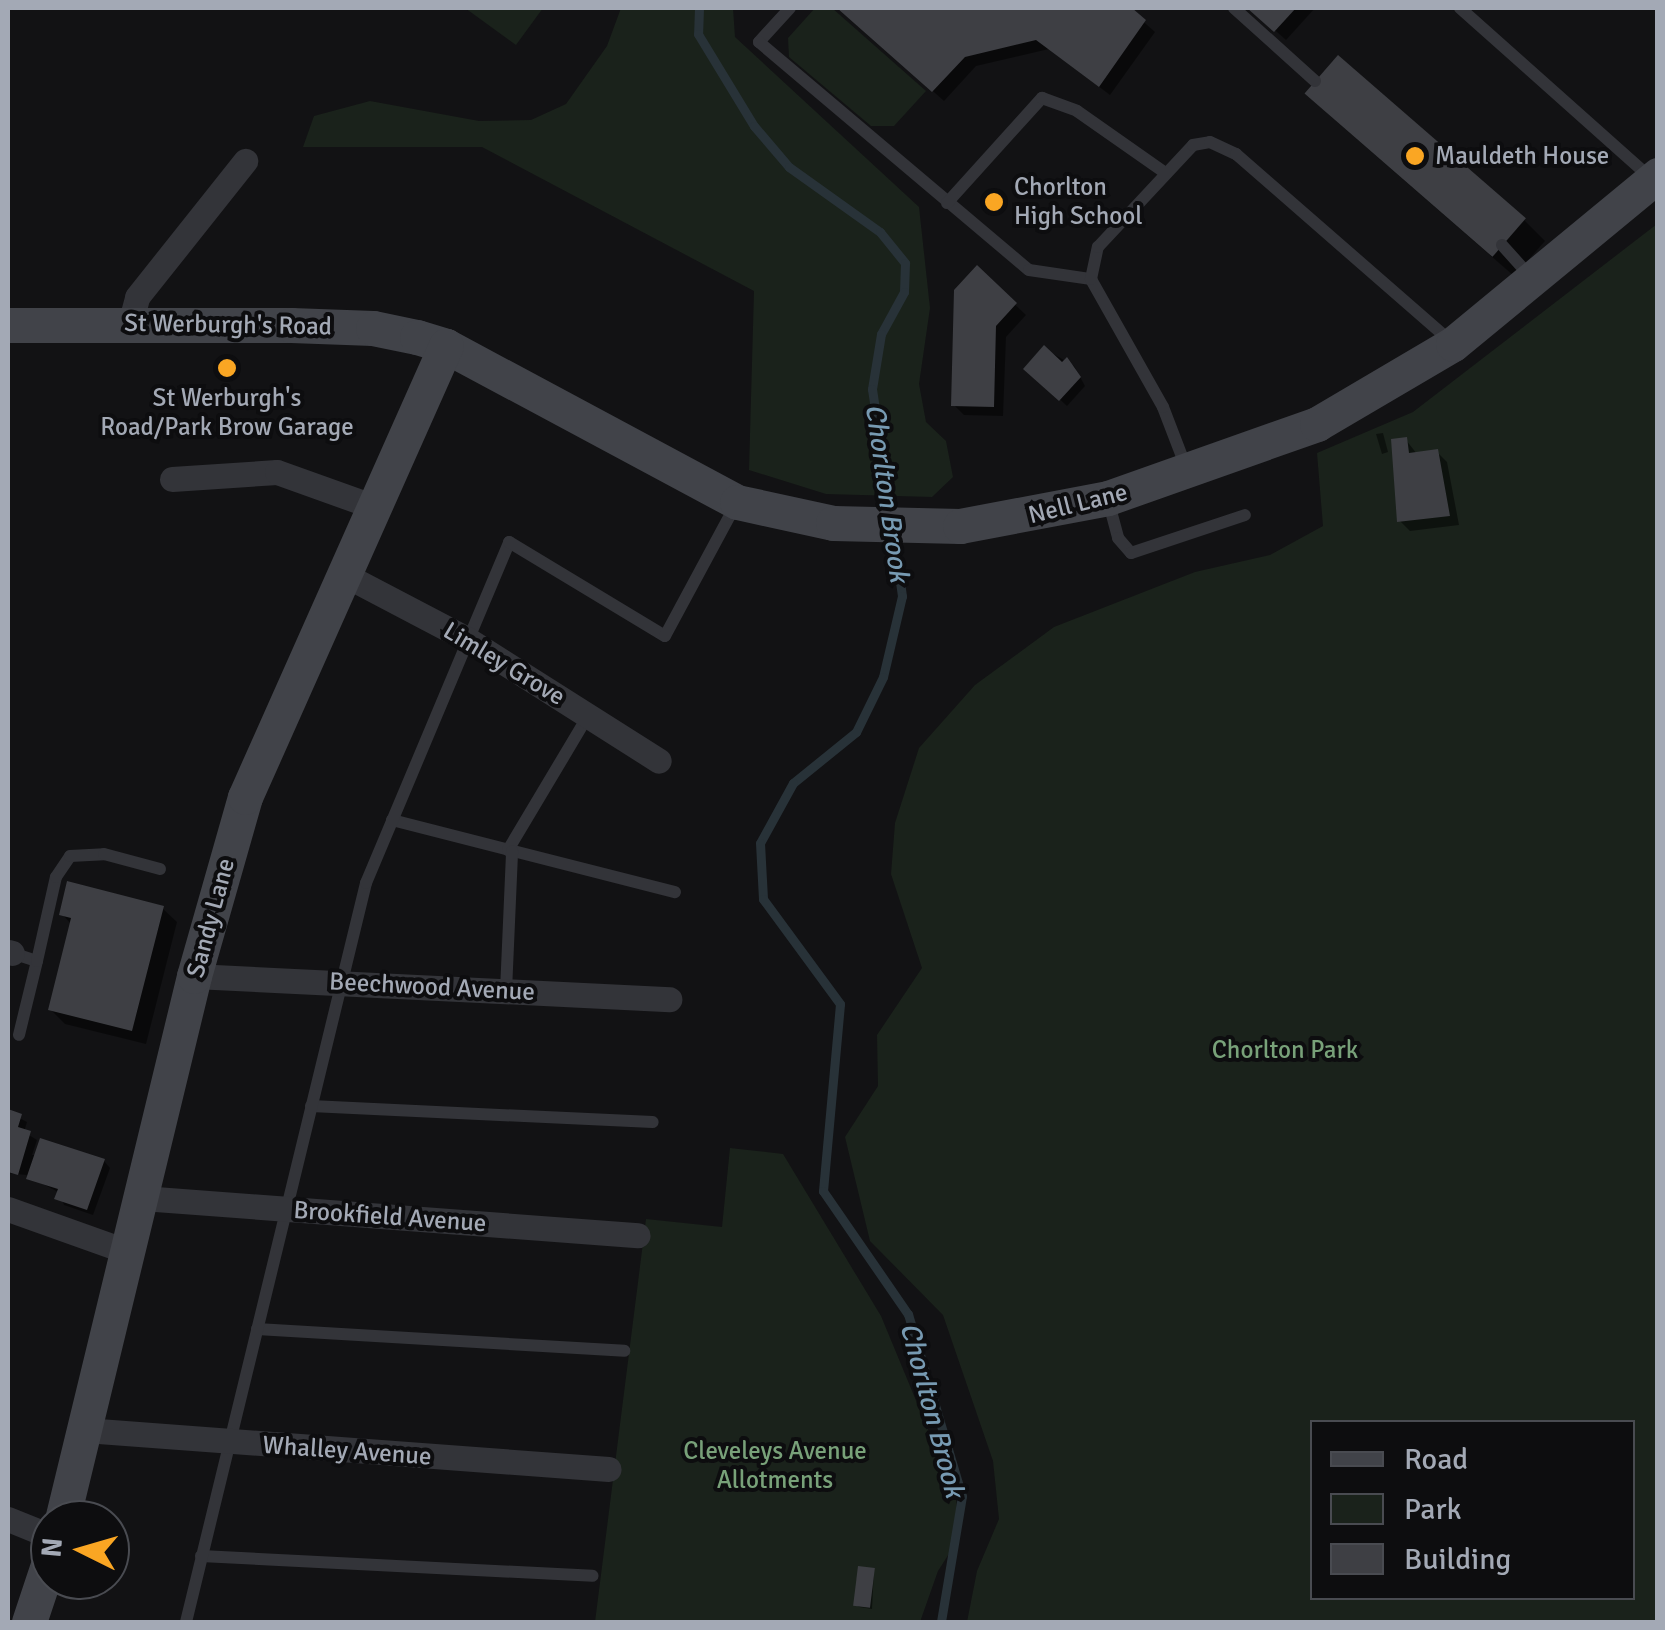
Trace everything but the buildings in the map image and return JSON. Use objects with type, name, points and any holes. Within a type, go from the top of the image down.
[{"type":"street","points":[[130,324],[137,297],[245,161]]},
{"type":"street","name":"Nell Lane","points":[[446,346],[737,502],[833,523],[896,526],[1010,521],[1189,474],[1316,424],[1453,344],[1534,281],[1655,177]]},
{"type":"street","name":"St Werburgh's Road","points":[[8,325],[373,328],[446,346]]},
{"type":"street","name":"Sandy Lane","points":[[67,1500],[194,976],[245,797],[446,346]]},
{"type":"street","points":[[172,480],[277,472],[376,507]]},
{"type":"street","name":"Limley Grove","points":[[345,575],[467,640],[659,761]]},
{"type":"street","name":"Beechwood Avenue","points":[[194,976],[669,999]]},
{"type":"street","name":"Brookfield Avenue","points":[[142,1198],[638,1235]]},
{"type":"street","points":[[8,1210],[129,1252]]},
{"type":"street","name":"Whalley Avenue","points":[[85,1430],[608,1469]]},
{"type":"lane","points":[[790,8],[760,42],[1029,270],[1090,279]]},
{"type":"lane","points":[[1234,8],[1315,81]]},
{"type":"lane","points":[[1460,8],[1655,177]]},
{"type":"lane","points":[[947,203],[1042,98],[1077,111],[1164,172]]},
{"type":"lane","points":[[1189,474],[1163,406],[1090,279],[1098,247],[1194,144],[1227,148],[1453,344]]},
{"type":"lane","points":[[1502,245],[1534,281]]},
{"type":"lane","points":[[1108,498],[1118,538],[1131,553],[1245,515]]},
{"type":"lane","points":[[186,1622],[366,883],[509,542],[665,636],[737,502]]},
{"type":"lane","points":[[506,991],[510,851],[588,716]]},
{"type":"lane","points":[[392,820],[676,892]]},
{"type":"lane","points":[[20,1035],[19,955],[70,856],[104,854],[160,869]]},
{"type":"lane","points":[[312,1106],[653,1122]]},
{"type":"lane","points":[[257,1329],[624,1351]]},
{"type":"lane","points":[[201,1556],[592,1576]]},
{"type":"green space","points":[[465,8],[543,8],[516,45]]},
{"type":"green space","points":[[621,8],[733,8],[735,37],[919,207],[930,308],[919,384],[926,422],[946,441],[953,477],[932,497],[826,494],[749,470],[754,291],[482,147],[303,147],[314,116],[370,101],[479,121],[531,120],[566,104],[607,46]]},
{"type":"green space","points":[[815,8],[832,8],[926,91],[894,126],[871,126],[789,57],[788,38]]},
{"type":"green space","name":"Chorlton Park","points":[[1657,224],[1657,1622],[967,1622],[977,1571],[999,1519],[993,1461],[943,1315],[870,1241],[845,1137],[878,1086],[877,1035],[922,968],[891,874],[895,823],[919,748],[975,685],[1054,627],[1195,572],[1270,555],[1323,526],[1317,453],[1413,412]]},
{"type":"green space","name":"Cleveleys Avenue Allotments","points":[[730,1148],[783,1154],[881,1316],[956,1497],[959,1538],[938,1571],[920,1622],[595,1622],[646,1219],[722,1227]]},
{"type":"waterway","name":"Chorlton Brook","points":[[699,8],[698,34],[754,126],[789,167],[880,232],[905,263],[904,292],[881,334],[872,389],[891,516]]},
{"type":"waterway","name":"Chorlton Brook","points":[[893,532],[902,596],[883,677],[856,732],[793,783],[760,843],[763,899],[840,1004],[823,1191],[908,1314],[962,1496],[941,1622]]},
{"type":"place","name":"Mauldeth House","points":[[1415,156]]},
{"type":"place","name":"Chorlton High School","points":[[994,202]]},
{"type":"place","name":"St Werburgh's Road/Park Brow Garage","points":[[227,368]]}]
